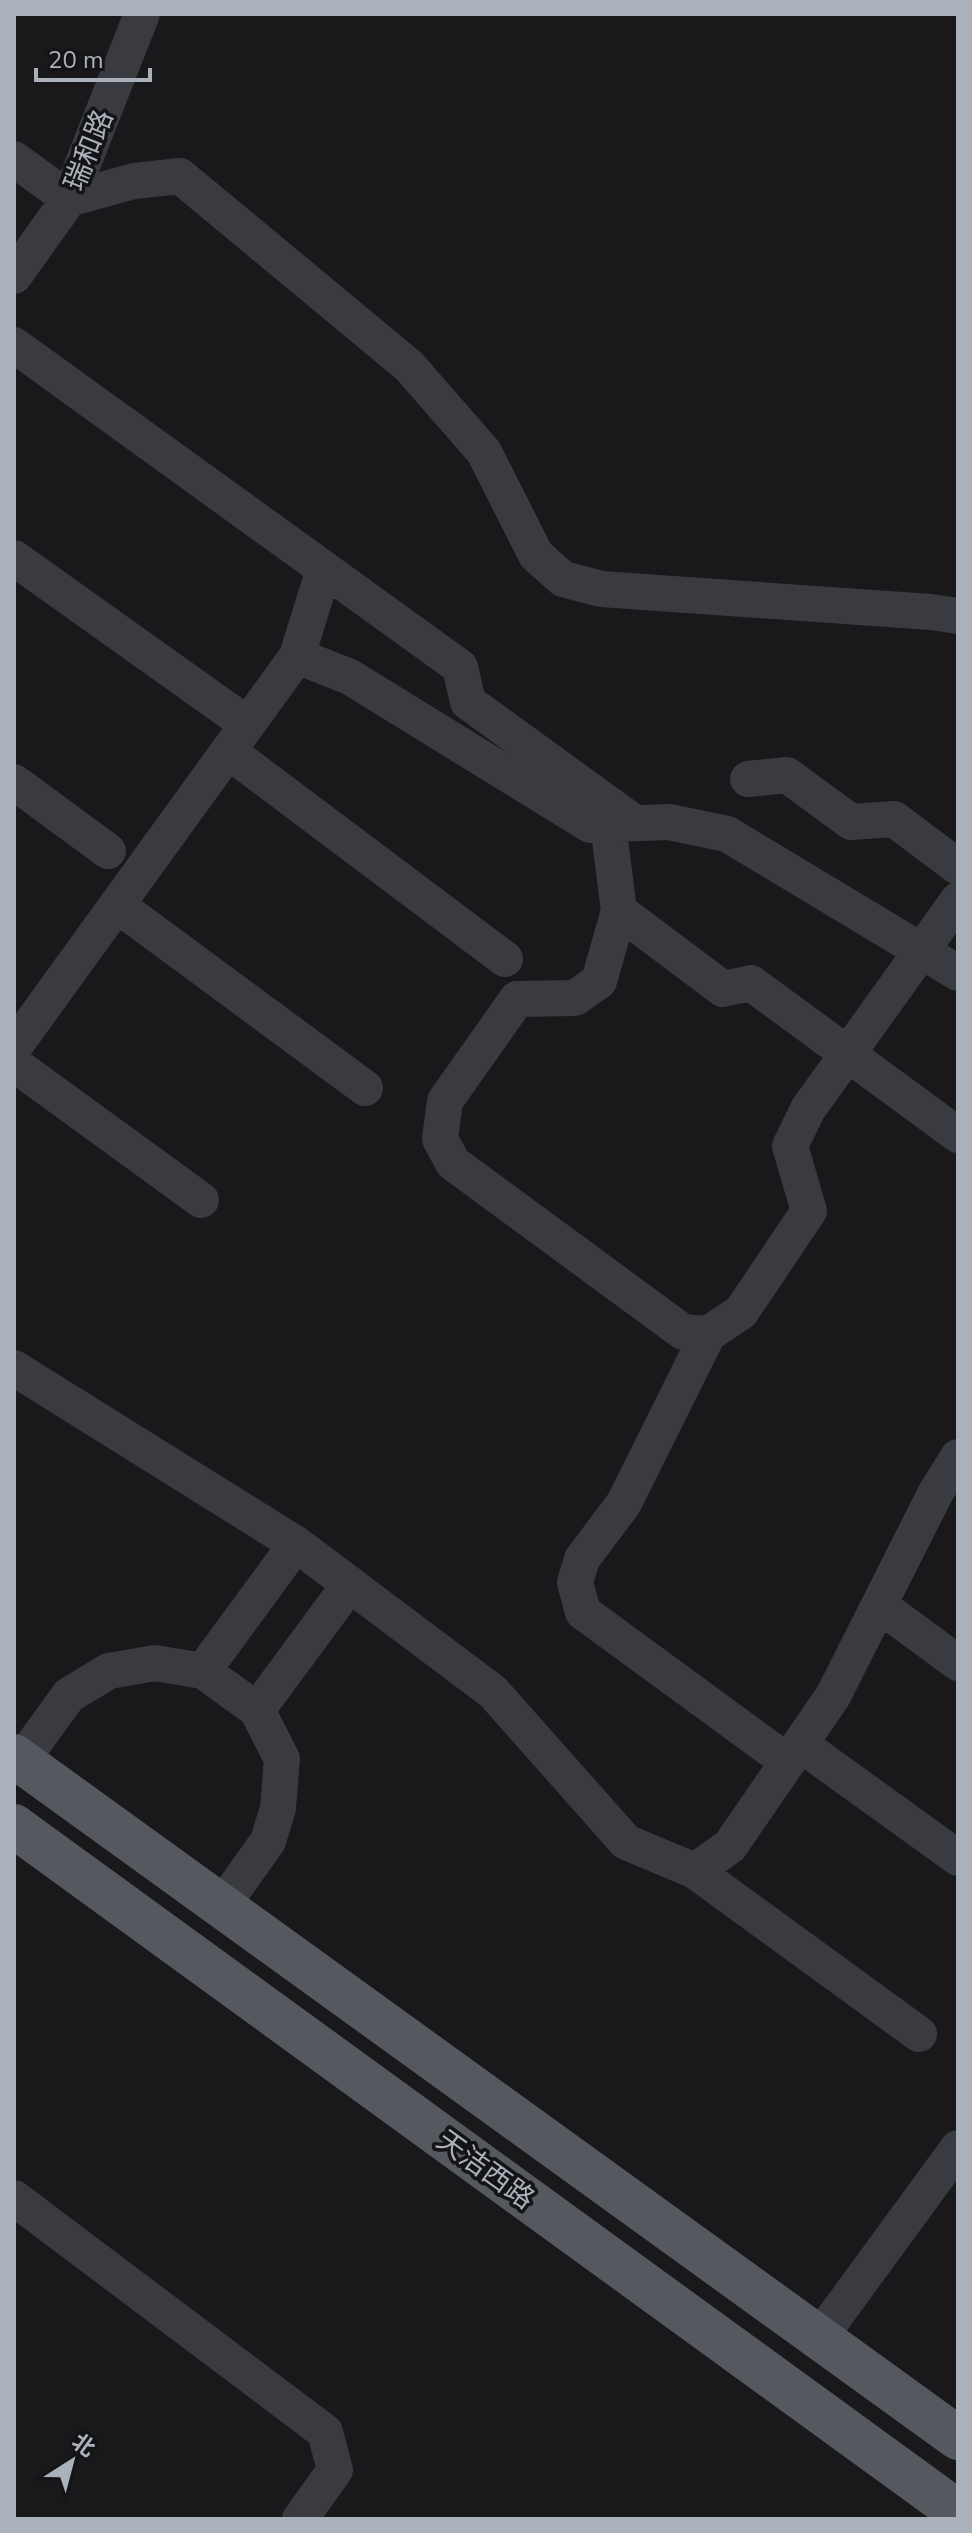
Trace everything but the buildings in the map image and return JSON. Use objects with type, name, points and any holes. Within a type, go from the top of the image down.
[{"type":"main road","name":"天洁西路","points":[[17,1759],[958,2438]]},
{"type":"main road","name":"天洁西路","points":[[14,1826],[958,2512]]},
{"type":"street","name":"瑞和路","points":[[14,276],[69,199],[142,14]]},
{"type":"street","points":[[14,159],[69,199],[134,181],[180,176],[409,366],[484,452],[536,555],[563,579],[601,589],[958,616]]},
{"type":"street","points":[[14,345],[460,667],[468,702],[621,824]]},
{"type":"street","points":[[14,558],[505,959]]},
{"type":"street","points":[[14,1047],[297,656],[324,569]]},
{"type":"street","points":[[297,656],[350,677],[590,825],[669,822],[727,834],[958,973]]},
{"type":"street","points":[[748,779],[787,775],[851,822],[894,819],[958,867]]},
{"type":"street","points":[[14,782],[108,851]]},
{"type":"street","points":[[621,824],[619,911],[599,981],[575,998],[517,999],[445,1101],[440,1139],[453,1163],[683,1332],[708,1334]]},
{"type":"street","points":[[958,900],[808,1109],[790,1146],[809,1211],[741,1312],[708,1334],[624,1503],[582,1559],[575,1582],[583,1612],[958,1858]]},
{"type":"street","points":[[117,905],[365,1088]]},
{"type":"street","points":[[619,911],[723,989],[751,983],[958,1135]]},
{"type":"street","points":[[14,1064],[201,1200]]},
{"type":"street","points":[[14,1368],[296,1544],[493,1692],[626,1842],[695,1871],[919,2034]]},
{"type":"street","points":[[695,1871],[730,1846],[833,1696],[936,1492],[958,1458]]},
{"type":"street","points":[[203,1671],[296,1544]]},
{"type":"street","points":[[257,1710],[350,1584]]},
{"type":"street","points":[[879,1605],[958,1663]]},
{"type":"street","points":[[17,1759],[69,1695],[109,1671],[155,1663],[203,1671],[257,1710],[282,1759],[278,1808],[268,1841],[222,1906]]},
{"type":"street","points":[[819,2338],[958,2148]]},
{"type":"street","points":[[14,2198],[325,2432],[335,2470],[300,2519]]}]
